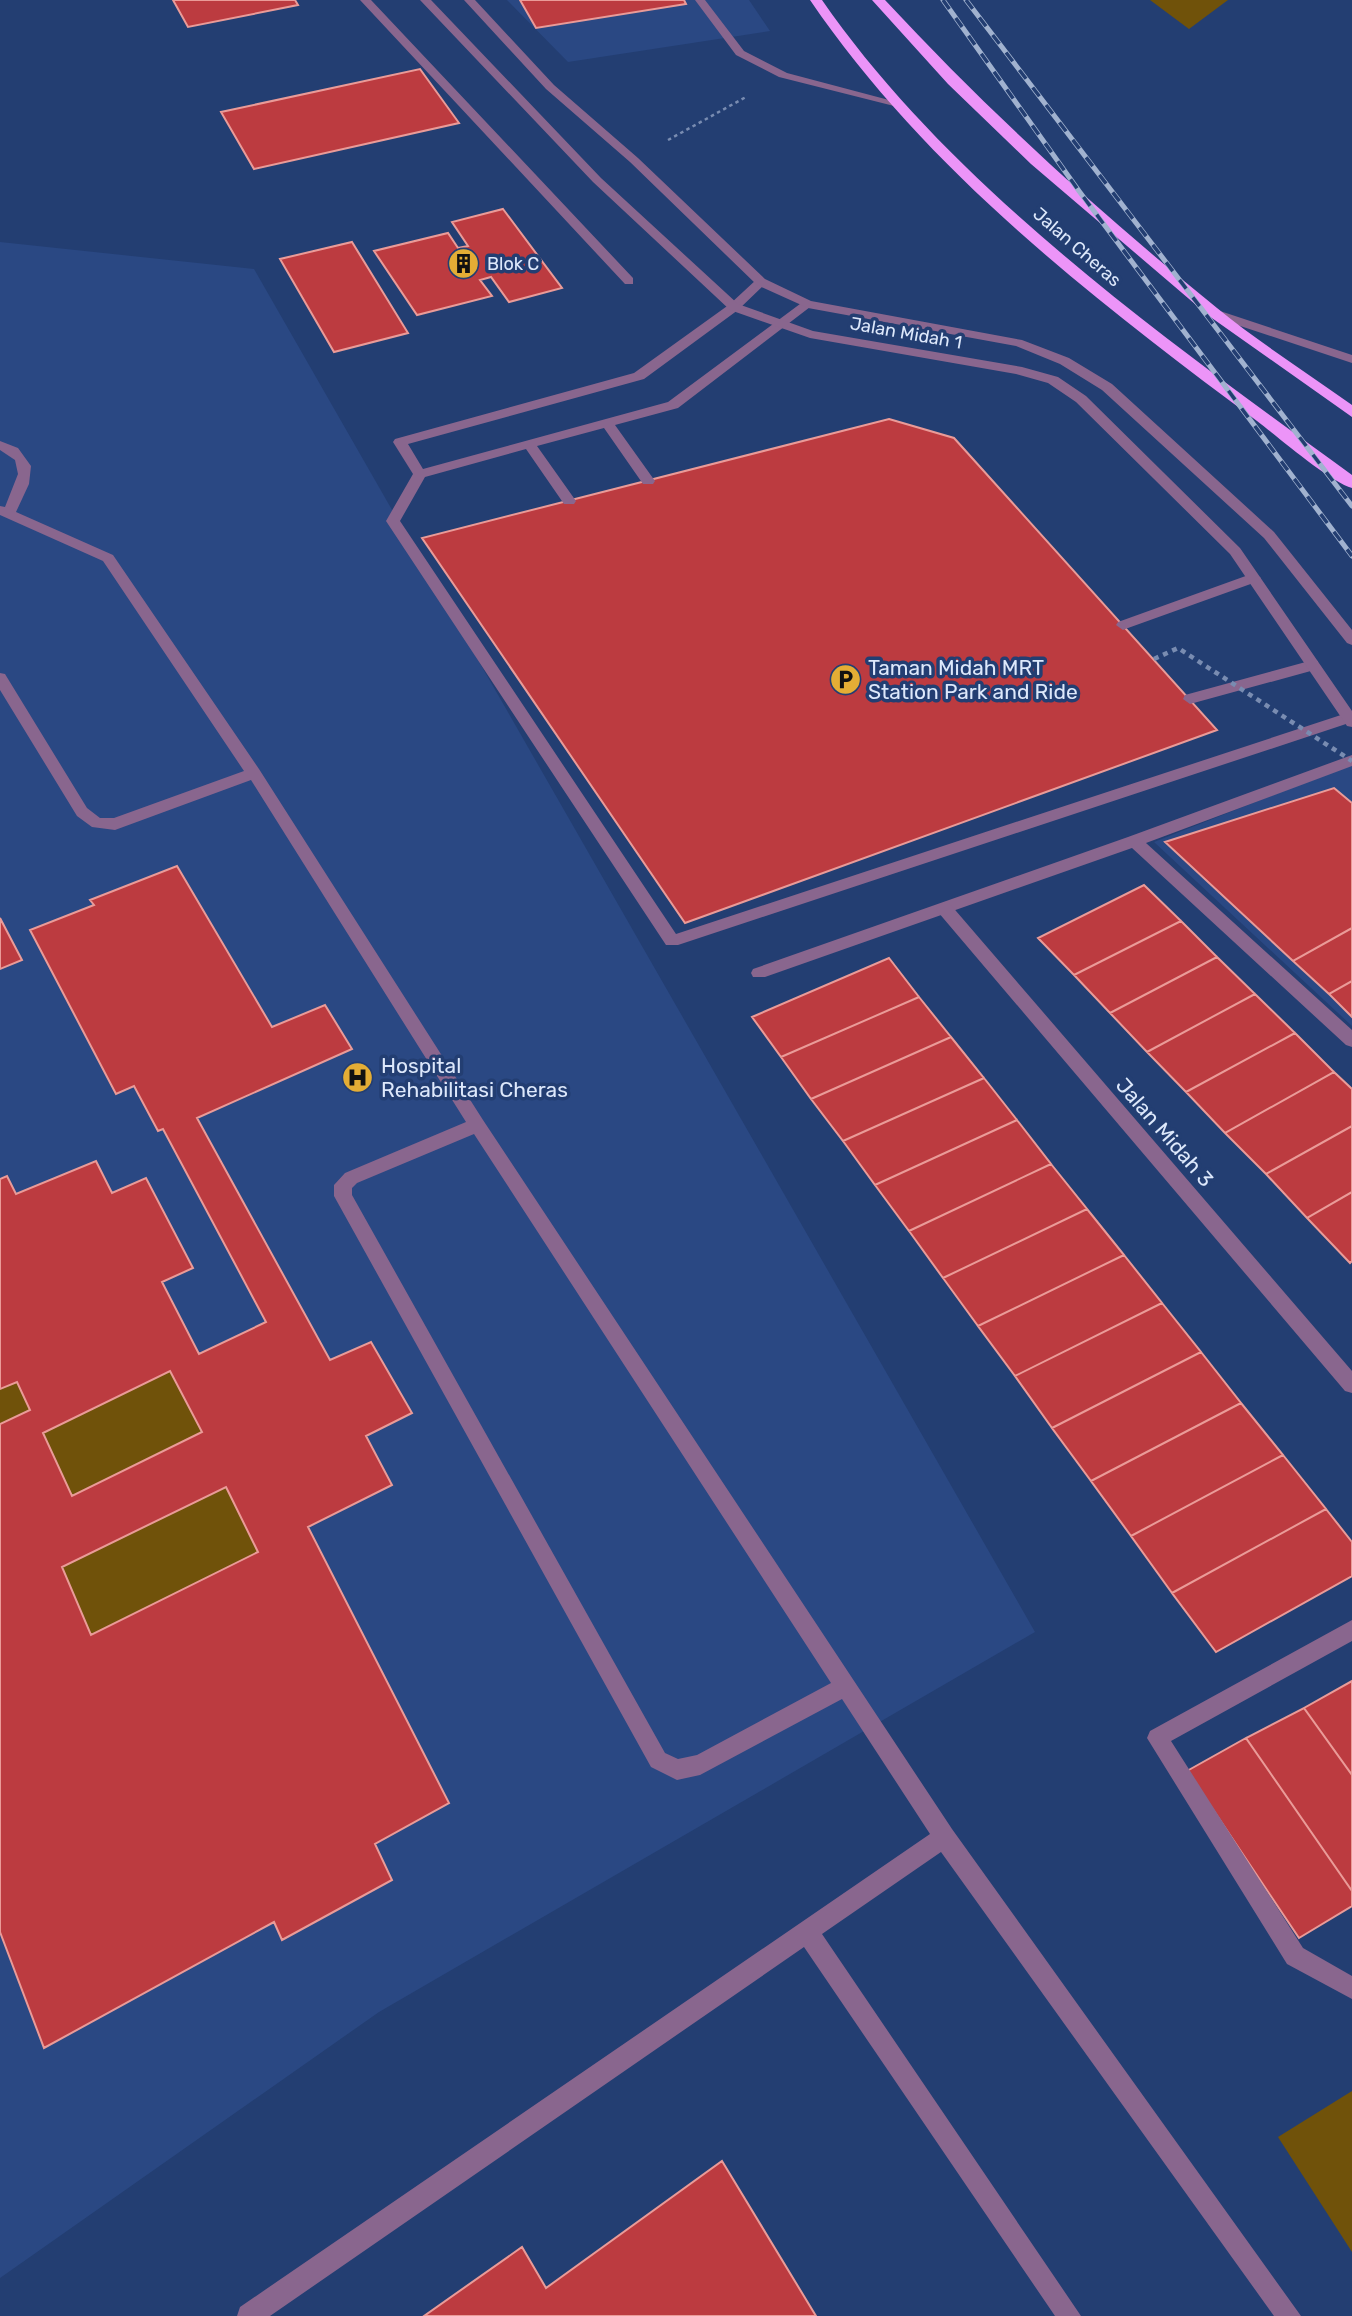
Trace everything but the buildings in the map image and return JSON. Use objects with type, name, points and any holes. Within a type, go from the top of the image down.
[{"type":"highway","name":"Jalan Cheras","points":[[816,0],[898,103],[982,188],[1075,274],[1202,373],[1352,483]]},
{"type":"highway","name":"Jalan Cheras","points":[[878,0],[953,81],[1036,161],[1214,313],[1352,412]]},
{"type":"street","points":[[365,0],[629,281]]},
{"type":"street","name":"Jalan Midah 1","points":[[425,0],[597,180],[734,307],[810,334],[1017,370],[1053,380],[1091,409],[1235,551],[1351,720]]},
{"type":"street","name":"Jalan Midah 1","points":[[469,0],[550,88],[634,160],[761,282],[808,304],[1018,342],[1050,352],[1080,367],[1108,387],[1269,535],[1352,640]]},
{"type":"street","points":[[700,0],[740,53],[783,75],[898,103]]},
{"type":"street","points":[[420,474],[400,442],[639,376],[734,307],[761,282]]},
{"type":"street","points":[[808,304],[779,323],[673,405],[420,474],[393,521],[672,941],[1351,720]]},
{"type":"street","points":[[1214,313],[1352,359]]},
{"type":"street","points":[[607,423],[648,481]]},
{"type":"street","points":[[529,444],[569,500]]},
{"type":"street","points":[[0,445],[18,456],[27,470],[26,482],[4,512],[108,558],[254,773],[477,1125],[944,1837],[1289,2316]]},
{"type":"street","points":[[1123,625],[1254,578]]},
{"type":"street","points":[[1189,699],[1313,665]]},
{"type":"street","points":[[0,678],[82,812],[97,823],[116,824],[254,773]]},
{"type":"street","points":[[759,973],[1134,841],[1352,760]]},
{"type":"street","points":[[1134,841],[1352,1040]]},
{"type":"street","name":"Jalan Midah 3","points":[[944,908],[1352,1385]]},
{"type":"street","points":[[477,1125],[351,1178],[344,1185],[343,1196],[658,1760],[677,1769],[700,1765],[845,1686]]},
{"type":"street","points":[[1352,1630],[1157,1738],[1295,1956],[1352,1987]]},
{"type":"street","points":[[249,2316],[944,1837]]},
{"type":"street","points":[[807,1932],[1069,2316]]},
{"type":"path","points":[[634,160],[783,75]]},
{"type":"path","points":[[1154,659],[1178,648],[1352,760]]},
{"type":"shaded area","points":[[507,0],[749,0],[770,31],[568,62]]},
{"type":"shaded area","points":[[1150,0],[1228,0],[1189,29]]},
{"type":"shaded area","name":"Hospital Rehabilitasi Cheras","points":[[0,242],[254,269],[1035,1632],[379,2012],[0,2278]]},
{"type":"shaded area","points":[[1352,764],[1352,1026],[1154,842]]},
{"type":"shaded area","points":[[170,1371],[202,1432],[72,1496],[43,1433]]},
{"type":"shaded area","points":[[17,1382],[30,1410],[0,1424],[0,1389]]},
{"type":"shaded area","points":[[226,1487],[258,1552],[91,1635],[62,1567]]},
{"type":"shaded area","points":[[1352,2091],[1352,2252],[1278,2137]]},
{"type":"railway","points":[[943,0],[1079,191],[1352,556]]},
{"type":"railway","points":[[966,0],[1352,506]]},
{"type":"place","name":"Blok C","points":[[464,264]]},
{"type":"place","name":"Taman Midah MRT Station Park and Ride","points":[[845,679]]},
{"type":"place","name":"Hospital Rehabilitasi Cheras","points":[[358,1077]]}]
